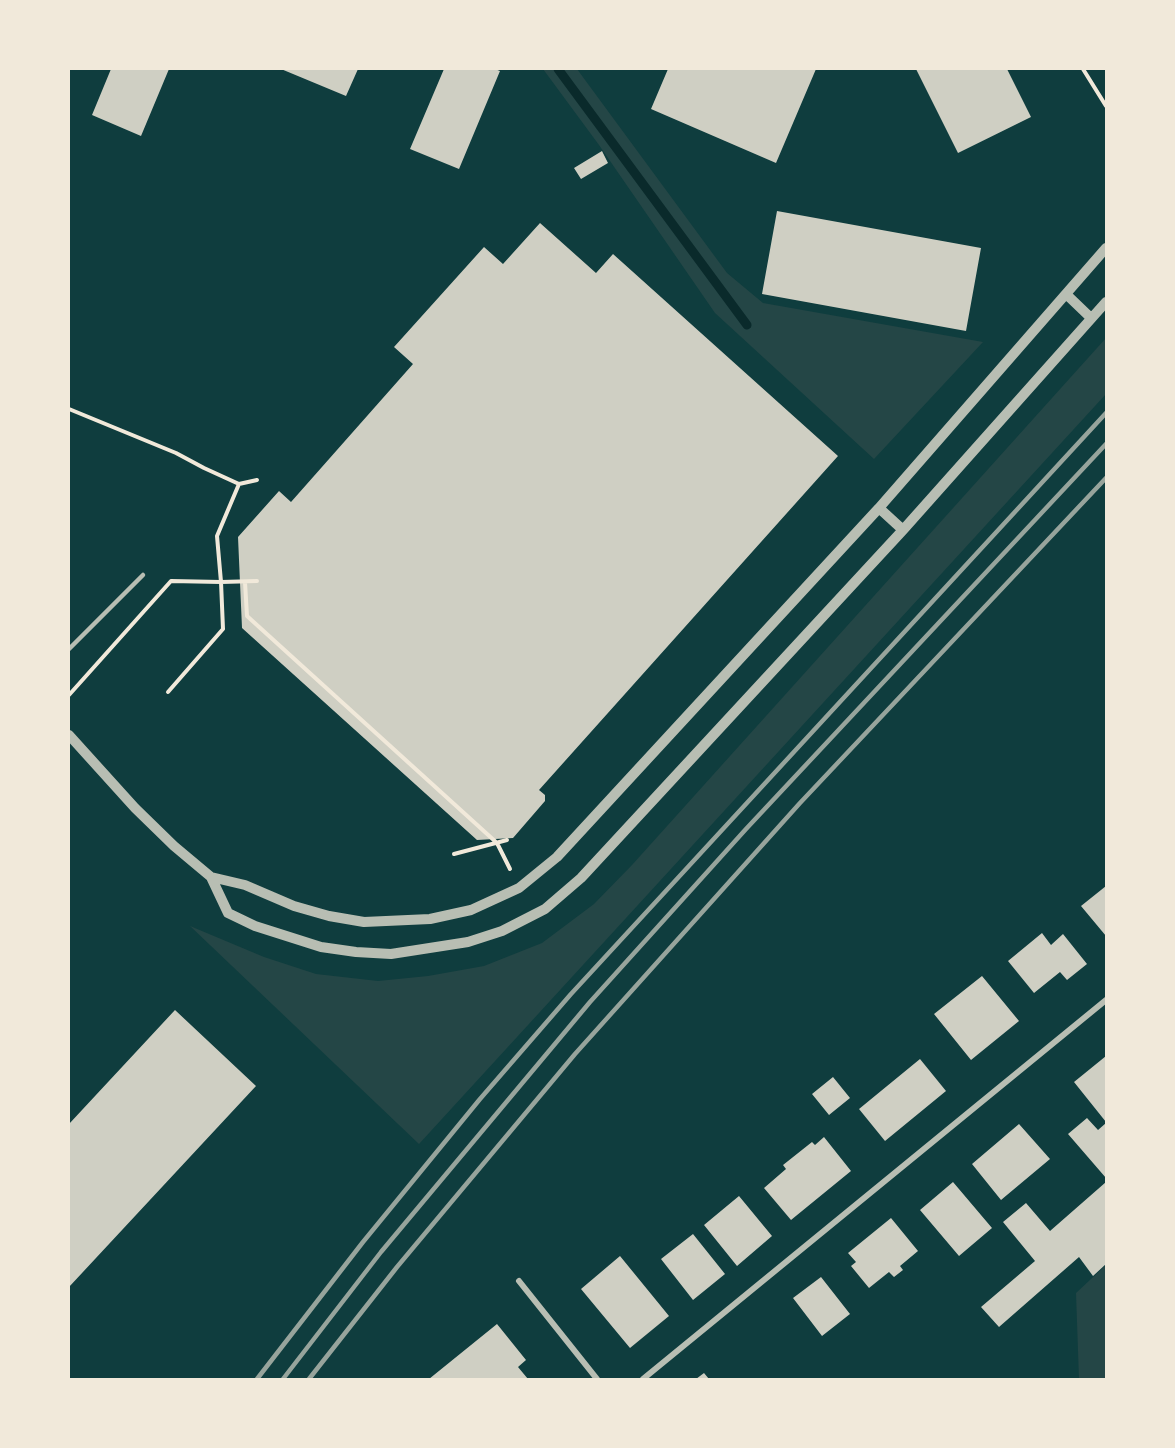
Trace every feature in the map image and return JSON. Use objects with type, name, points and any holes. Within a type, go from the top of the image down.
[{"type":"street","points":[[211,877],[245,885],[294,906],[329,916],[364,922],[430,919],[471,910],[519,888],[557,857],[879,508],[1106,248]]},
{"type":"street","points":[[1066,294],[1091,318]]},
{"type":"street","points":[[69,735],[135,808],[174,846],[211,877],[228,913],[255,926],[321,947],[392,954],[468,942],[502,931],[545,909],[581,879],[903,530],[1106,302]]},
{"type":"street","points":[[879,508],[903,530]]},
{"type":"street","points":[[643,1379],[1106,1000]]},
{"type":"street","points":[[519,1281],[597,1379]]},
{"type":"lane","points":[[69,649],[143,575]]},
{"type":"path","points":[[1083,69],[1106,106]]},
{"type":"path","points":[[69,409],[176,453],[239,484],[257,480]]},
{"type":"path","points":[[168,692],[223,629],[217,536],[239,484]]},
{"type":"path","points":[[69,695],[171,581],[257,581]]},
{"type":"path","points":[[245,582],[247,616],[497,843],[519,888]]},
{"type":"path","points":[[454,854],[507,840]]},
{"type":"shaded area","points":[[543,69],[577,69],[727,273],[763,303],[983,342],[874,459],[715,313],[599,145]]},
{"type":"shaded area","points":[[1106,338],[1106,394],[419,1144],[190,926],[264,957],[316,974],[378,981],[428,976],[484,966],[542,943],[594,904],[632,865]]},
{"type":"shaded area","points":[[1106,1265],[1106,1379],[1079,1379],[1076,1293]]},
{"type":"building","points":[[111,69],[169,69],[141,136],[92,115]]},
{"type":"building","points":[[281,69],[358,69],[346,96]]},
{"type":"building","points":[[444,69],[495,69],[500,71],[459,169],[410,149]]},
{"type":"building","points":[[668,69],[816,69],[776,163],[651,109]]},
{"type":"building","points":[[916,69],[1007,69],[1031,117],[958,153]]},
{"type":"building","points":[[602,151],[608,163],[581,179],[574,168]]},
{"type":"building","points":[[777,211],[981,248],[966,331],[762,294]]},
{"type":"building","points":[[540,223],[596,273],[613,254],[838,456],[539,790],[545,795],[545,801],[513,838],[477,840],[242,628],[238,537],[279,491],[291,502],[413,364],[394,347],[484,247],[503,264]]},
{"type":"building","points":[[1106,886],[1106,936],[1081,906]]},
{"type":"building","points":[[1042,933],[1051,945],[1063,934],[1087,964],[1067,980],[1060,972],[1034,993],[1008,961]]},
{"type":"building","points":[[982,976],[1019,1021],[971,1060],[934,1014]]},
{"type":"building","points":[[175,1010],[256,1086],[69,1287],[69,1124]]},
{"type":"building","points":[[1106,1056],[1106,1122],[1074,1082]]},
{"type":"building","points":[[920,1059],[946,1091],[885,1141],[859,1109]]},
{"type":"building","points":[[833,1077],[850,1098],[829,1115],[812,1094]]},
{"type":"building","points":[[1087,1118],[1098,1130],[1106,1123],[1106,1178],[1068,1134]]},
{"type":"building","points":[[1019,1124],[1050,1159],[1001,1200],[972,1164]]},
{"type":"building","points":[[824,1137],[851,1171],[791,1220],[764,1188],[786,1169],[783,1165],[812,1142],[815,1145]]},
{"type":"building","points":[[953,1182],[992,1228],[959,1256],[920,1210]]},
{"type":"building","points":[[1106,1182],[1106,1264],[1093,1276],[1079,1257],[999,1327],[981,1307],[1035,1261],[1003,1222],[1026,1203],[1050,1231]]},
{"type":"building","points":[[739,1196],[772,1236],[737,1266],[704,1225]]},
{"type":"building","points":[[891,1218],[918,1251],[900,1266],[903,1270],[894,1277],[889,1272],[869,1288],[851,1266],[856,1262],[848,1253]]},
{"type":"building","points":[[693,1234],[725,1274],[693,1300],[661,1259]]},
{"type":"building","points":[[620,1256],[669,1316],[630,1348],[581,1289]]},
{"type":"building","points":[[821,1277],[850,1314],[822,1336],[793,1298]]},
{"type":"building","points":[[497,1324],[526,1360],[518,1367],[528,1379],[429,1379]]},
{"type":"building","points":[[704,1373],[709,1379],[696,1379]]},
{"type":"waterway","points":[[558,69],[747,325]]},
{"type":"railway","points":[[257,1379],[363,1242],[480,1099],[571,994],[1106,413]]},
{"type":"railway","points":[[283,1379],[381,1252],[590,1002],[746,829],[1106,444]]},
{"type":"railway","points":[[309,1379],[397,1267],[575,1054],[800,803],[1106,478]]}]
